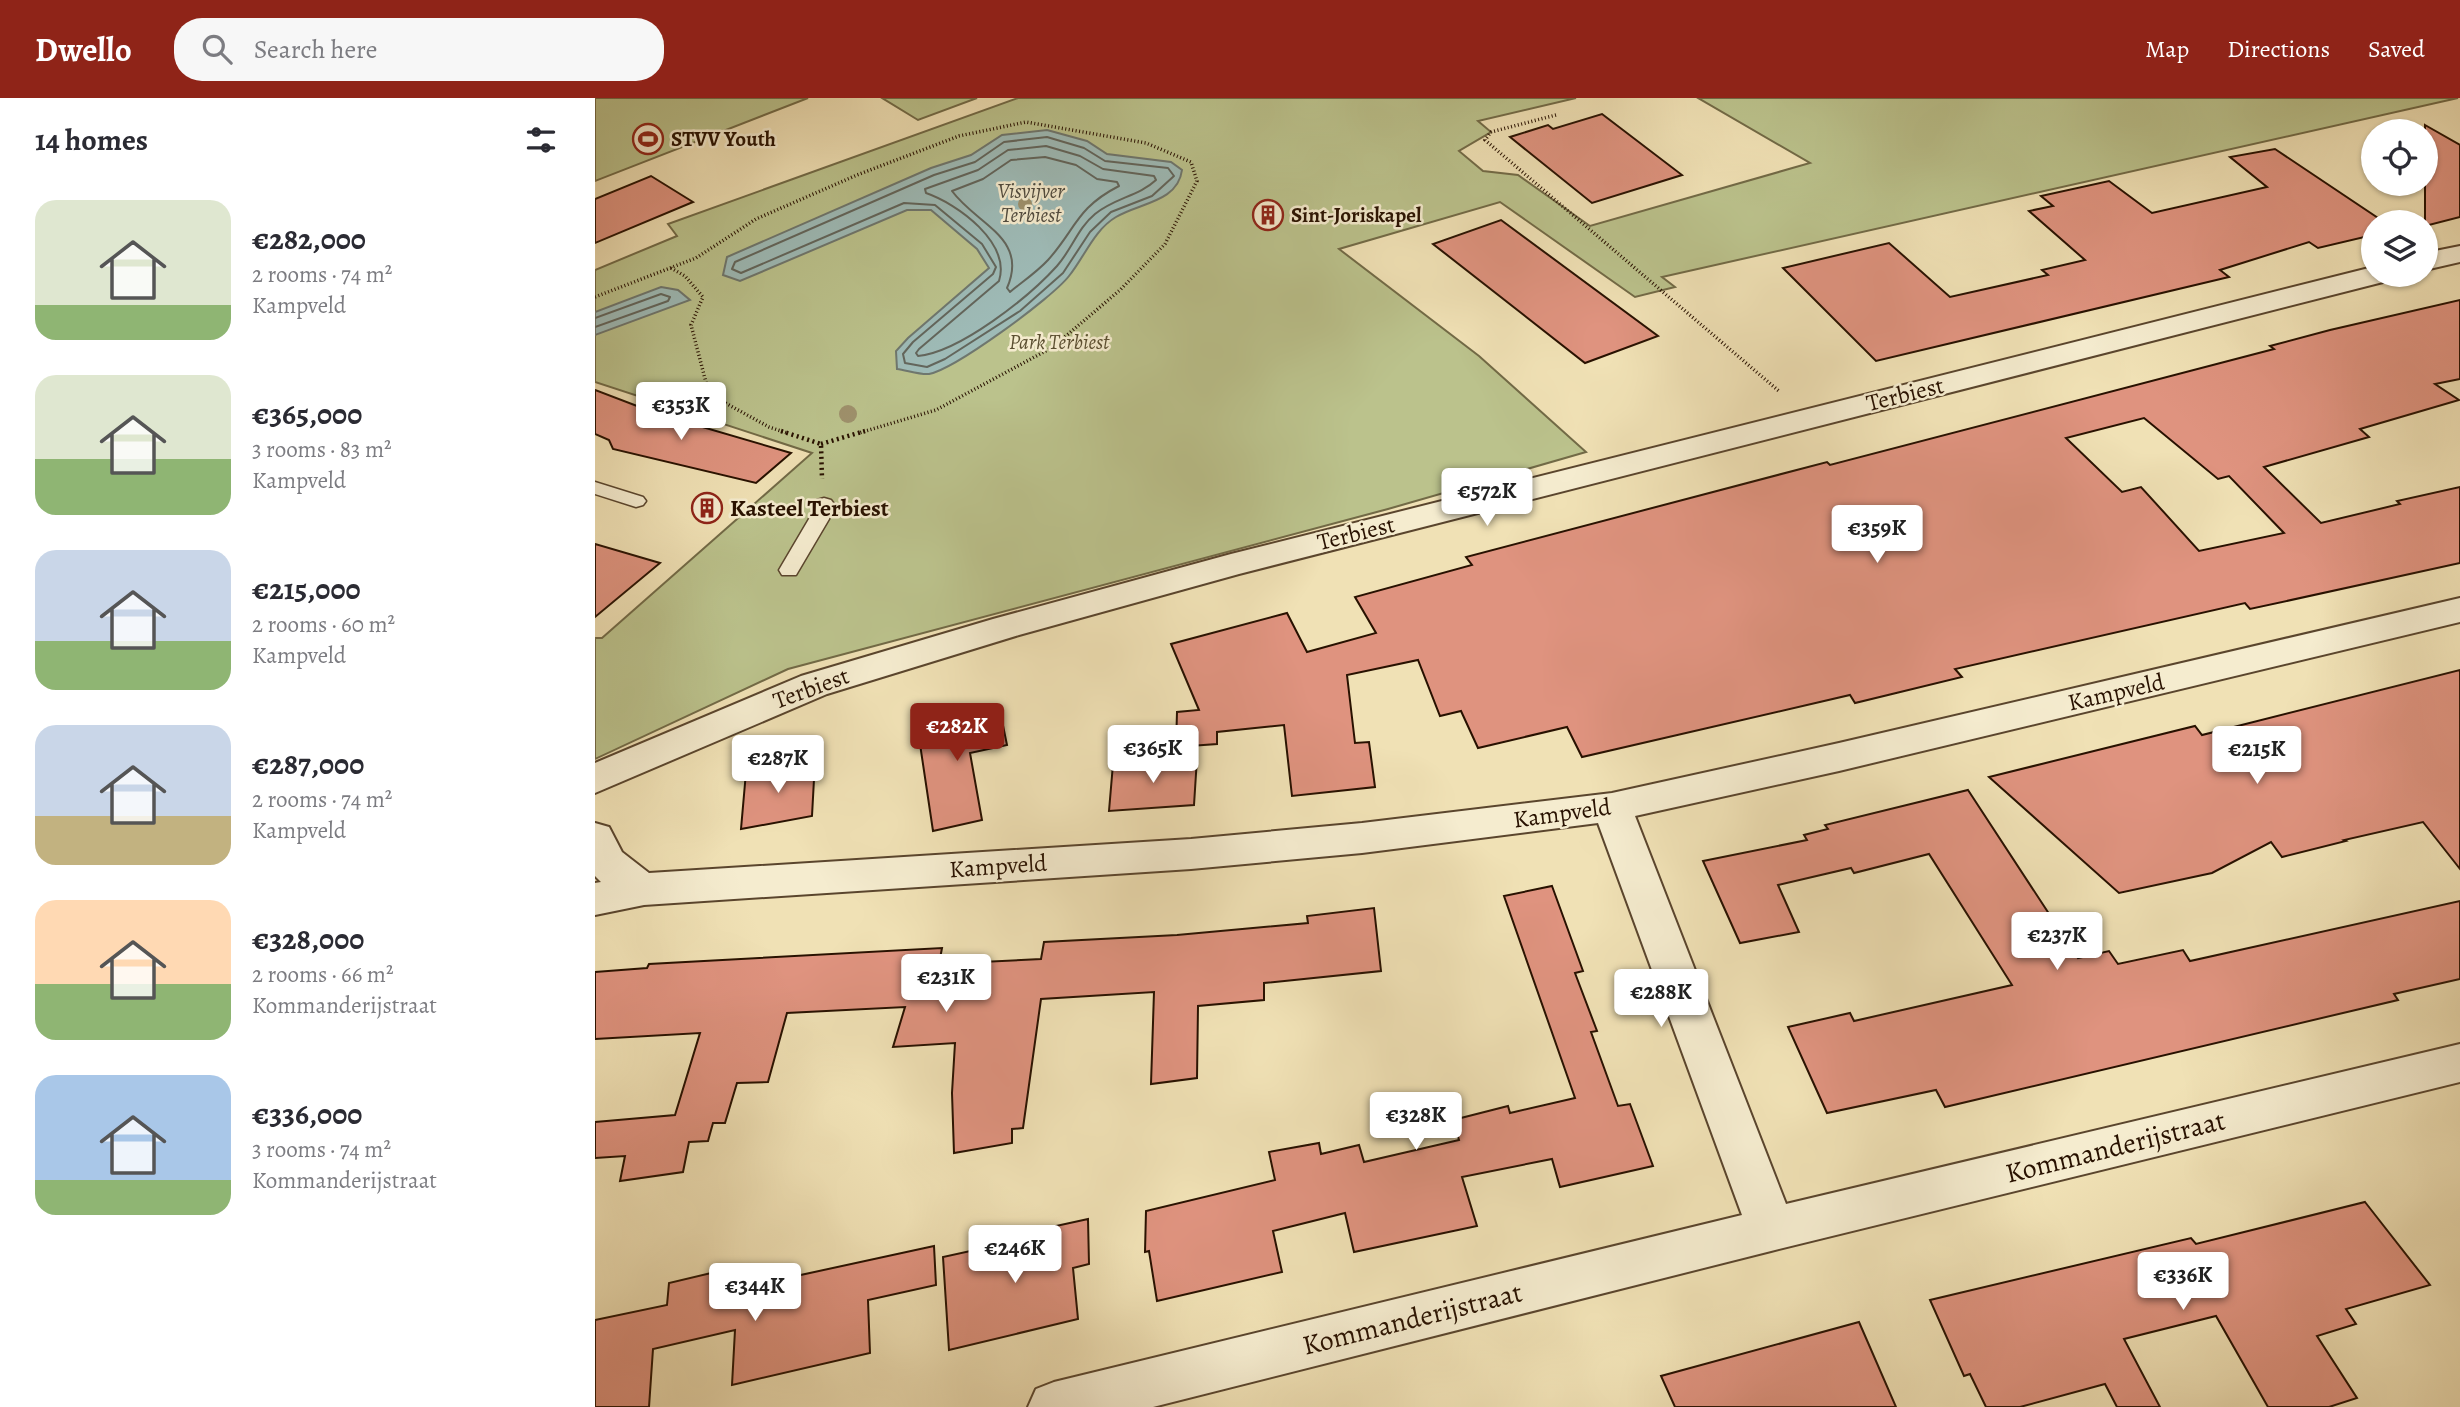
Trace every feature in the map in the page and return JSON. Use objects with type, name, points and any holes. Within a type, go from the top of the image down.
[{"type":"street","points":[[2438,259],[2460,254]]},
{"type":"street","name":"Terbiest","points":[[595,779],[694,734],[814,685],[1006,627],[1244,561],[2361,279]]},
{"type":"street","name":"Kampveld","points":[[595,899],[644,889],[1191,854],[1362,838],[1612,807],[1839,757],[2460,610]]},
{"type":"street","points":[[1612,807],[1771,1229]]},
{"type":"street","points":[[595,838],[603,861],[644,889]]},
{"type":"street","name":"Kommanderijstraat","points":[[1054,1407],[1771,1229],[2460,1063]]},
{"type":"lane","points":[[595,488],[636,501]]},
{"type":"lane","points":[[789,570],[819,519],[824,504]]},
{"type":"path","points":[[1556,115],[1491,132],[1485,140],[1810,418]]},
{"type":"path","points":[[595,297],[695,258],[756,219],[857,175],[959,136],[1026,122],[1146,143],[1191,162],[1197,181],[1165,244],[1120,290],[1053,347],[936,410],[821,444],[769,426],[709,394],[691,325],[703,297],[685,276],[670,268]]},
{"type":"path","points":[[821,444],[824,504]]},
{"type":"green space","name":"STVV Youth","points":[[595,98],[808,98],[595,181]]},
{"type":"green space","points":[[882,98],[977,98],[918,120]]},
{"type":"green space","name":"Park Terbiest","points":[[1018,98],[1576,98],[1478,121],[1491,132],[1459,151],[1483,171],[1518,175],[1590,226],[1810,163],[1698,98],[2458,98],[1662,277],[1675,287],[1635,297],[1500,202],[1339,249],[1479,356],[1586,452],[1388,509],[788,669],[595,759],[595,638],[602,638],[812,453],[595,382],[595,270],[677,236],[668,224]]},
{"type":"water","name":"Visvijver Terbiest","points":[[1047,130],[1087,141],[1107,154],[1171,162],[1182,170],[1179,181],[1165,195],[1108,222],[1069,276],[1044,300],[1002,331],[942,369],[925,374],[897,369],[896,351],[989,268],[977,249],[931,210],[907,210],[740,281],[723,275],[727,257],[931,168],[971,155],[1002,135]]},
{"type":"water","points":[[661,287],[678,290],[690,300],[595,335],[595,312]]},
{"type":"building","points":[[1602,114],[1682,175],[1592,203],[1510,137],[1548,125],[1553,129]]},
{"type":"building","points":[[2438,132],[2460,145],[2460,217],[2438,223],[2438,210],[2425,210],[2425,196],[2438,196]]},
{"type":"building","points":[[2275,149],[2366,210],[2361,210],[2361,238],[2318,248],[2309,242],[2220,270],[2229,277],[1876,361],[1783,268],[1889,243],[1950,297],[2048,275],[2042,270],[2085,260],[2029,211],[2053,206],[2041,196],[2109,181],[2152,213],[2267,187],[2230,157]]},
{"type":"building","points":[[651,176],[693,202],[595,243],[595,199]]},
{"type":"building","points":[[1501,220],[1658,336],[1585,363],[1433,244]]},
{"type":"building","points":[[2460,300],[2460,379],[2435,384],[2459,400],[2360,429],[2369,437],[2264,467],[2321,523],[2400,504],[2397,501],[2460,487],[2460,563],[2250,609],[2245,603],[1955,669],[1962,677],[1855,703],[1850,695],[1582,757],[1567,727],[1478,748],[1461,711],[1440,716],[1418,660],[1347,675],[1355,743],[1369,742],[1375,787],[1292,796],[1284,725],[1217,732],[1217,744],[1176,747],[1177,712],[1199,710],[1171,644],[1287,613],[1307,652],[1376,633],[1355,597],[1472,565],[1466,557],[2274,349],[2270,346]],"holes":[[[2144,418],[2218,479],[2229,476],[2284,533],[2199,551],[2141,487],[2122,492],[2066,438]]]},
{"type":"building","points":[[595,390],[658,414],[791,453],[756,483],[613,449],[609,440],[595,434]]},
{"type":"building","points":[[595,544],[660,563],[595,617]]},
{"type":"building","points":[[2460,670],[2460,869],[2423,822],[2282,857],[2271,842],[2212,873],[2119,893],[1989,777],[2195,726],[2202,735]]},
{"type":"building","points":[[999,706],[1007,745],[970,753],[982,820],[933,831],[917,724]]},
{"type":"building","points":[[1197,758],[1194,805],[1109,811],[1113,764]]},
{"type":"building","points":[[815,761],[812,816],[741,829],[746,772]]},
{"type":"building","points":[[1968,790],[2078,958],[2109,951],[2118,964],[2183,950],[2190,961],[2460,901],[2460,979],[2394,994],[2398,1000],[1945,1107],[1936,1090],[1827,1113],[1788,1027],[1850,1013],[1854,1021],[2012,985],[1929,854],[1854,873],[1851,868],[1778,885],[1799,932],[1740,943],[1703,861],[1807,840],[1804,835],[1828,829],[1825,825]]},
{"type":"building","points":[[1552,886],[1583,971],[1575,973],[1597,1031],[1591,1032],[1618,1106],[1630,1104],[1653,1166],[1560,1187],[1552,1159],[1462,1177],[1477,1226],[1354,1252],[1345,1213],[1273,1231],[1282,1272],[1157,1301],[1149,1251],[1145,1252],[1146,1211],[1275,1180],[1269,1152],[1319,1143],[1321,1154],[1359,1145],[1364,1162],[1459,1140],[1453,1120],[1508,1106],[1510,1113],[1575,1098],[1504,896]]},
{"type":"building","points":[[1374,908],[1381,971],[1264,983],[1264,1000],[1198,1006],[1197,1078],[1151,1084],[1154,992],[1041,999],[1023,1128],[1012,1129],[1012,1143],[954,1153],[952,1093],[955,1043],[893,1047],[905,1007],[787,1013],[768,1082],[737,1083],[725,1123],[713,1123],[708,1141],[689,1142],[683,1172],[620,1181],[625,1156],[595,1158],[595,1122],[675,1115],[700,1033],[595,1039],[595,972],[647,968],[649,964],[942,948],[939,964],[1041,959],[1044,942],[1177,935],[1308,923],[1307,916]]},
{"type":"building","points":[[2365,1202],[2430,1285],[2346,1309],[2356,1324],[2317,1336],[2357,1398],[2329,1407],[2268,1407],[2216,1316],[2124,1339],[2160,1407],[2117,1407],[2105,1384],[2020,1407],[1986,1407],[1970,1374],[1964,1376],[1930,1300],[2191,1238],[2196,1244]]},
{"type":"building","points":[[1088,1219],[1089,1264],[1073,1268],[1078,1319],[949,1350],[943,1257],[1007,1243],[1006,1237]]},
{"type":"building","points":[[934,1246],[936,1285],[868,1300],[870,1353],[732,1385],[735,1330],[653,1349],[649,1407],[595,1407],[595,1320],[667,1305],[669,1283],[728,1269],[727,1291]]},
{"type":"building","points":[[1859,1322],[1896,1407],[1675,1407],[1661,1376]]},
{"type":"place","name":"STVV Youth","points":[[648,139]]},
{"type":"place","name":"Sint-Joriskapel","points":[[1268,215]]},
{"type":"place","name":"Kasteel Terbiest","points":[[707,508]]}]
